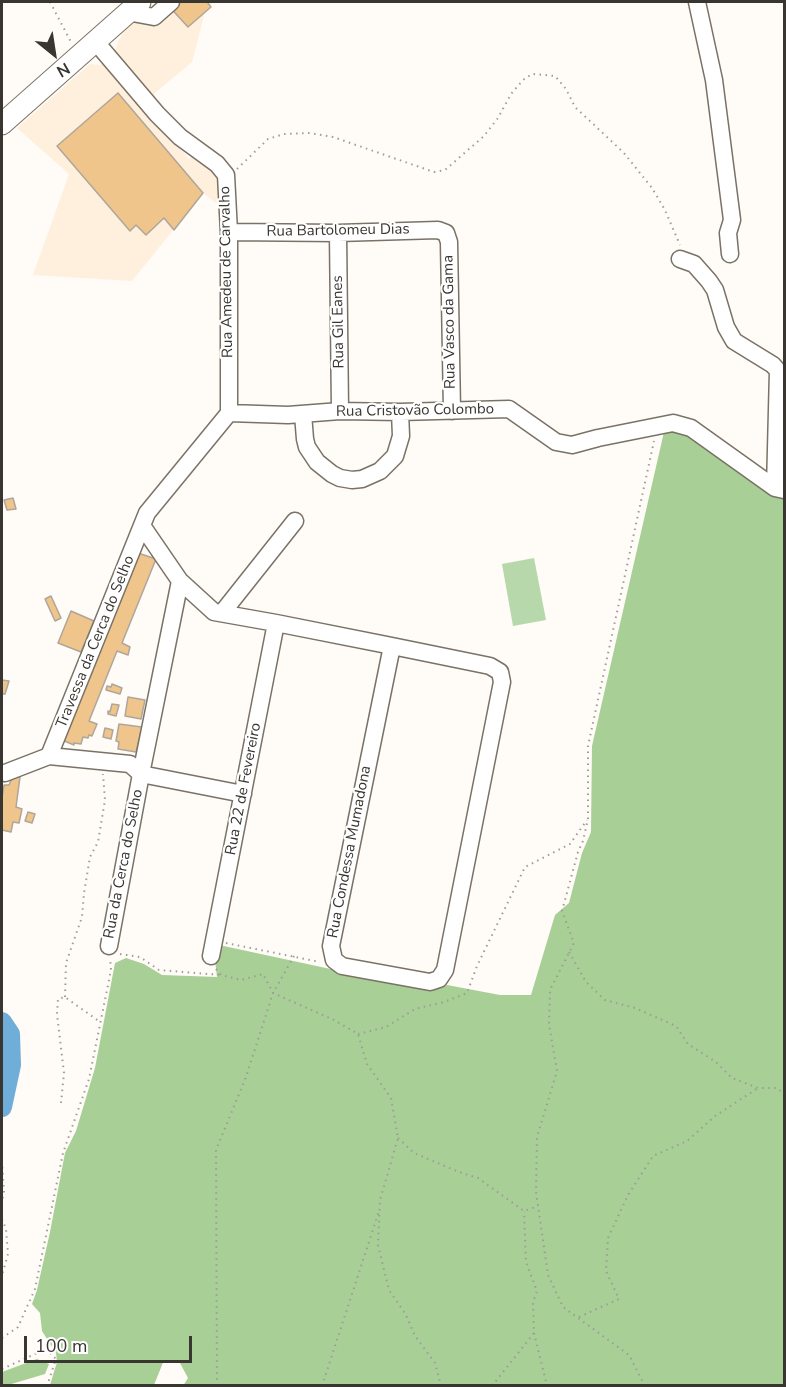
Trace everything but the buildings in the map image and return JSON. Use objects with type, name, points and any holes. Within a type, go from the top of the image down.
[{"type":"main road","points":[[2,124],[133,7]]},
{"type":"street","points":[[133,7],[154,17],[171,2]]},
{"type":"street","points":[[697,2],[714,80],[732,220],[728,233],[730,254]]},
{"type":"street","name":"Rua Amedeu de Carvalho","points":[[88,47],[180,137],[217,164],[226,175],[229,232],[229,413]]},
{"type":"street","name":"Rua Bartolomeu Dias","points":[[229,232],[438,230],[446,233]]},
{"type":"street","name":"Rua Gil Eanes","points":[[338,232],[340,411]]},
{"type":"street","name":"Rua Vasco da Gama","points":[[446,233],[452,411]]},
{"type":"street","points":[[680,259],[694,264],[710,281],[726,327],[734,341],[773,365],[778,371],[780,489]]},
{"type":"street","name":"Rua Cristovão Colombo","points":[[229,413],[303,414],[340,411],[509,409],[556,442],[572,445],[674,423],[691,428],[780,489]]},
{"type":"street","points":[[303,414],[304,439],[317,462],[332,474],[352,480],[381,471],[395,456],[401,436],[400,412]]},
{"type":"street","points":[[229,413],[147,513],[143,527],[180,581],[214,612],[392,646]]},
{"type":"street","points":[[222,614],[295,521]]},
{"type":"street","name":"Travessa da Cerca do Selho","points":[[49,756],[143,527]]},
{"type":"street","name":"Rua da Cerca do Selho","points":[[109,949],[180,581]]},
{"type":"street","name":"Rua 22 de Fevereiro","points":[[213,948],[276,623]]},
{"type":"street","name":"Rua Condessa Mumadona","points":[[392,646],[490,666],[500,672],[502,682],[445,970],[439,979],[430,982],[342,966],[334,960],[331,946],[392,646]]},
{"type":"street","points":[[5,773],[49,756],[130,764],[141,774],[243,794]]},
{"type":"path","points":[[50,2],[72,44],[88,47]]},
{"type":"path","points":[[226,175],[239,168],[268,139],[284,134],[310,133],[333,137],[434,172],[445,170],[484,136],[522,80],[532,74],[555,76],[566,89],[574,107],[624,153],[652,188],[665,210],[681,248],[680,259]]},
{"type":"path","points":[[645,1386],[629,1355],[563,1306],[548,1275],[536,1192],[537,1137],[556,1071],[549,1024],[550,990],[574,942],[561,911],[588,819],[588,746],[658,426]]},
{"type":"path","points":[[65,997],[66,963],[82,917],[90,857],[98,842],[104,811],[103,762]]},
{"type":"path","points":[[358,1034],[386,1027],[415,1010],[467,993],[477,966],[525,867],[570,844],[588,819]]},
{"type":"path","points":[[221,975],[214,967],[213,948],[294,956],[325,964],[334,960]]},
{"type":"path","points":[[109,949],[140,957],[159,970],[221,975],[241,980],[264,975],[273,993],[334,1020],[358,1034],[367,1064],[391,1098],[398,1138],[380,1200],[378,1245],[389,1290],[406,1315],[415,1336],[435,1363],[441,1386]]},
{"type":"path","name":"Rua da Cerca do Selho","points":[[2,1338],[18,1327],[35,1289],[63,1153],[89,1079],[111,970],[109,949]]},
{"type":"path","points":[[569,951],[586,982],[605,1000],[635,1008],[676,1026],[688,1044],[716,1062],[732,1078],[758,1088],[776,1088],[784,1093]]},
{"type":"path","points":[[217,1386],[216,1150],[246,1077],[273,993],[294,956]]},
{"type":"path","points":[[65,997],[100,1022]]},
{"type":"path","points":[[61,1103],[64,1073],[57,1014],[58,999],[65,997]]},
{"type":"path","points":[[579,1317],[619,1299],[606,1271],[608,1238],[628,1195],[653,1156],[687,1141],[715,1116],[758,1088]]},
{"type":"path","points":[[398,1138],[414,1153],[478,1178],[524,1210]]},
{"type":"path","points":[[2,1161],[4,1193],[2,1200]]},
{"type":"path","points":[[524,1210],[538,1206]]},
{"type":"path","points":[[322,1386],[380,1208]]},
{"type":"path","points":[[524,1210],[526,1262],[537,1291],[533,1302],[534,1333],[548,1386]]},
{"type":"path","points":[[2,1219],[6,1229],[8,1254],[2,1275]]},
{"type":"path","points":[[492,1386],[534,1333]]},
{"type":"path","points":[[2,1369],[46,1349],[56,1359],[47,1386]]},
{"type":"shaded area","points":[[157,2],[213,2],[205,12],[192,62],[149,98],[143,107],[189,159],[194,154],[214,171],[220,180],[221,207],[203,193],[132,281],[33,275],[69,174],[17,128],[90,64],[100,65],[116,49],[126,29]]},
{"type":"green space","points":[[683,430],[784,497],[784,1385],[183,1386],[188,1378],[180,1363],[164,1360],[154,1385],[50,1385],[57,1362],[56,1353],[42,1331],[40,1313],[32,1304],[50,1232],[65,1153],[76,1131],[95,1068],[115,963],[126,958],[144,964],[162,975],[217,977],[215,960],[219,945],[428,990],[447,985],[500,995],[531,995],[555,915],[569,903],[582,853],[591,832],[592,746],[664,432]]},
{"type":"green space","points":[[534,558],[546,620],[513,626],[502,564]]},
{"type":"green space","points":[[37,1359],[49,1364],[45,1374],[2,1385],[2,1372]]},
{"type":"waterway","points":[[2,1022],[10,1034],[11,1065],[2,1107]]}]
